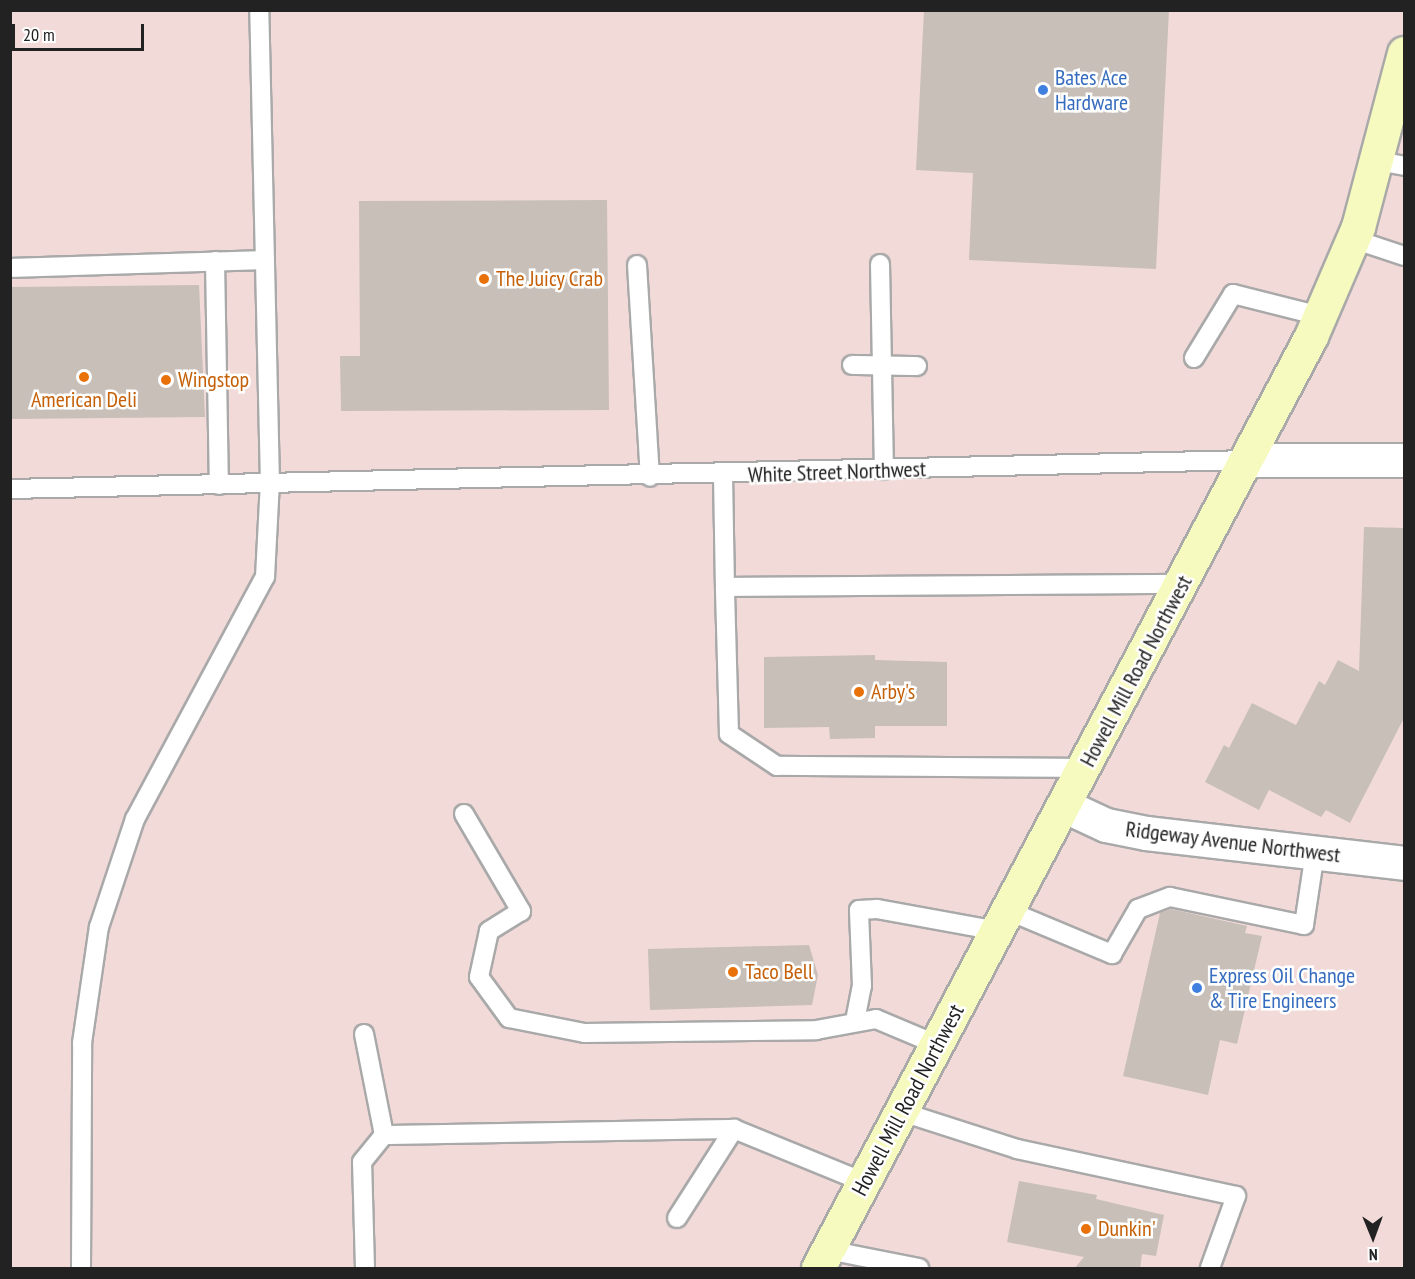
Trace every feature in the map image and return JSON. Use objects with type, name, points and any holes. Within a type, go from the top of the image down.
[{"type":"main road","name":"Howell Mill Road Northwest","points":[[823,1259],[1065,806],[1320,316],[1353,239],[1391,164],[1404,53]]},
{"type":"street","name":"White Street Northwest","points":[[1246,460],[1404,460]]},
{"type":"street","name":"Ridgeway Avenue Northwest","points":[[1065,806],[1106,825],[1404,863]]},
{"type":"lane","points":[[81,1269],[82,1043],[99,927],[135,819],[265,577],[270,483],[259,10]]},
{"type":"lane","points":[[1353,239],[1404,256]]},
{"type":"lane","points":[[10,268],[264,260]]},
{"type":"lane","points":[[215,261],[219,485]]},
{"type":"lane","points":[[880,264],[880,366],[884,470]]},
{"type":"lane","points":[[637,265],[650,477]]},
{"type":"lane","points":[[1194,358],[1233,294],[1320,316]]},
{"type":"lane","points":[[852,365],[917,366]]},
{"type":"lane","name":"White Street Northwest","points":[[10,489],[650,477],[1246,460]]},
{"type":"lane","points":[[723,475],[729,734],[777,766],[1085,768]]},
{"type":"lane","points":[[725,587],[1181,584]]},
{"type":"lane","points":[[464,814],[521,911],[489,931],[479,977],[509,1018],[585,1033],[816,1030],[855,1021],[876,1019],[938,1045]]},
{"type":"lane","points":[[855,1021],[862,986],[859,910],[877,909],[1004,921],[1112,954],[1138,909],[1170,897],[1304,925],[1315,852]]},
{"type":"lane","points":[[364,1034],[384,1135]]},
{"type":"lane","points":[[902,1112],[1017,1149],[1236,1196],[1210,1269]]},
{"type":"lane","points":[[677,1218],[734,1129]]},
{"type":"lane","points":[[365,1269],[362,1162],[384,1135],[734,1129],[864,1182]]},
{"type":"lane","points":[[823,1259],[920,1269]]},
{"type":"shaded area","points":[[11,11],[1404,11],[1404,1268],[11,1268]]},
{"type":"building","name":"Bates Ace Hardware","points":[[924,10],[1169,10],[1156,269],[969,260],[973,173],[916,170]]},
{"type":"building","name":"The Juicy Crab","points":[[607,200],[609,410],[341,411],[340,356],[360,356],[359,201]]},
{"type":"building","points":[[199,285],[205,417],[10,419],[10,287]]},
{"type":"building","points":[[1364,527],[1404,528],[1404,718],[1350,823],[1326,810],[1321,817],[1269,790],[1259,810],[1205,782],[1224,745],[1229,748],[1252,703],[1296,725],[1319,681],[1325,685],[1338,660],[1359,671]]},
{"type":"building","name":"Arby's","points":[[875,655],[875,660],[947,662],[947,726],[875,726],[875,738],[830,739],[829,727],[764,728],[764,657]]},
{"type":"building","name":"Express Oil Change & Tire Engineers","points":[[1171,909],[1247,926],[1245,933],[1262,936],[1237,1044],[1220,1040],[1208,1095],[1123,1076],[1160,913]]},
{"type":"building","name":"Taco Bell","points":[[809,945],[818,975],[812,1005],[650,1010],[648,949]]},
{"type":"building","name":"Dunkin'","points":[[1019,1181],[1097,1195],[1096,1199],[1164,1215],[1156,1256],[1142,1254],[1140,1269],[1074,1269],[1084,1257],[1007,1242]]},
{"type":"place","name":"Bates Ace Hardware","points":[[1043,90]]},
{"type":"place","name":"The Juicy Crab","points":[[484,279]]},
{"type":"place","name":"American Deli","points":[[84,377]]},
{"type":"place","name":"Wingstop","points":[[166,380]]},
{"type":"place","name":"Arby's","points":[[859,692]]},
{"type":"place","name":"Taco Bell","points":[[733,972]]},
{"type":"place","name":"Express Oil Change & Tire Engineers","points":[[1197,988]]},
{"type":"place","name":"Dunkin'","points":[[1086,1229]]}]
